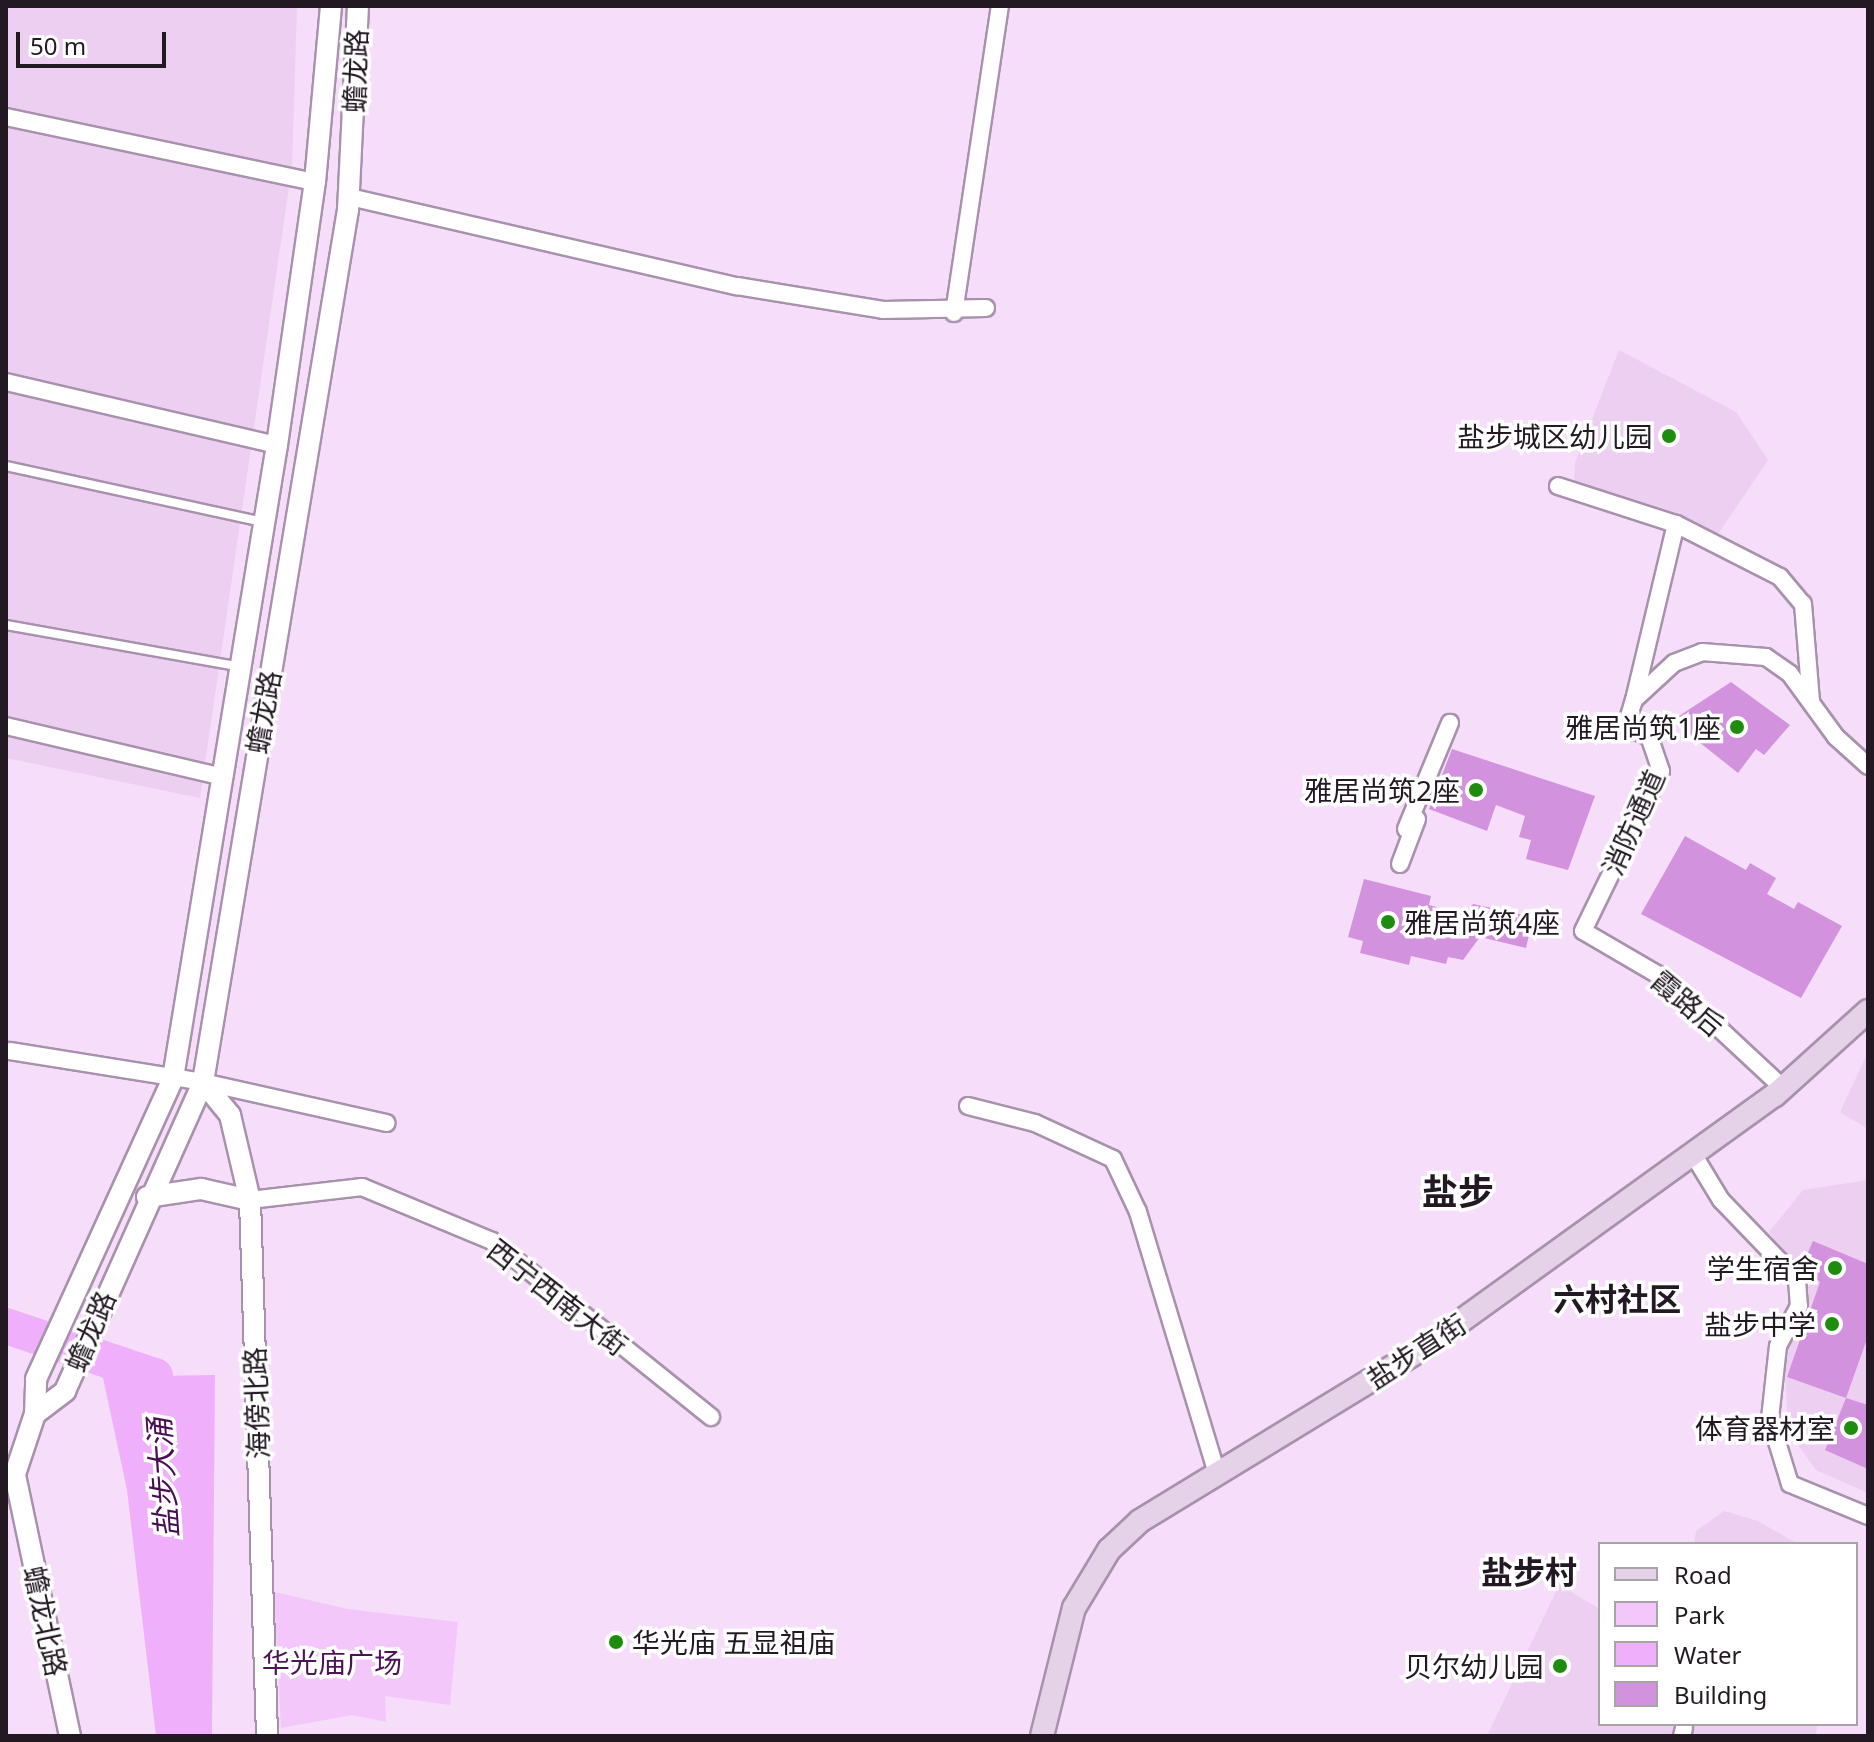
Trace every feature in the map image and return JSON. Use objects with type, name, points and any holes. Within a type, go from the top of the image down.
[{"type":"main road","name":"盐步直街","points":[[1042,1736],[1060,1653],[1089,1578],[1140,1521],[1425,1347],[1783,1088],[1868,1011]]},
{"type":"street","name":"蟾龙路","points":[[35,1414],[36,1379],[120,1188],[173,1078],[277,445],[315,182],[331,6]]},
{"type":"street","name":"蟾龙路","points":[[35,1414],[65,1391],[147,1197],[203,1082],[350,197],[358,6]]},
{"type":"street","points":[[954,313],[1000,6]]},
{"type":"street","points":[[6,117],[315,182],[350,197],[737,286],[883,310],[954,313],[986,308]]},
{"type":"street","points":[[6,382],[307,450]]},
{"type":"street","points":[[1558,486],[1676,524],[1757,561],[1792,589],[1803,604],[1811,701]]},
{"type":"street","points":[[1634,700],[1676,524]]},
{"type":"street","points":[[1634,700],[1674,663],[1724,652],[1766,657],[1811,701],[1836,737],[1868,766]]},
{"type":"street","points":[[242,667],[270,671]]},
{"type":"street","name":"消防通道","points":[[1583,931],[1661,771],[1649,737],[1626,726],[1634,700]]},
{"type":"street","points":[[1406,829],[1450,723]]},
{"type":"street","points":[[6,726],[251,783]]},
{"type":"street","points":[[1400,864],[1425,787]]},
{"type":"street","name":"霞路后","points":[[1583,931],[1667,980],[1783,1088]]},
{"type":"street","points":[[10,1051],[203,1082],[386,1123]]},
{"type":"street","name":"海傍北路","points":[[203,1082],[230,1115],[250,1200],[267,1736]]},
{"type":"street","points":[[968,1106],[1035,1123],[1113,1159],[1166,1298],[1217,1473]]},
{"type":"street","points":[[1693,1154],[1721,1200],[1797,1279],[1799,1306],[1778,1346],[1770,1419],[1790,1484],[1868,1516]]},
{"type":"street","name":"西宁西南大街","points":[[250,1200],[362,1187],[492,1241],[711,1417]]},
{"type":"street","points":[[147,1197],[201,1189],[250,1200]]},
{"type":"street","name":"蟾龙北路","points":[[35,1414],[15,1474],[70,1736]]},
{"type":"lane","points":[[6,466],[264,522]]},
{"type":"lane","points":[[6,625],[242,667]]},
{"type":"shaded area","points":[[6,6],[297,6],[292,166],[200,798],[6,758]]},
{"type":"shaded area","name":"盐步城区幼儿园","points":[[1619,350],[1736,412],[1768,460],[1718,534],[1574,485],[1575,463]]},
{"type":"shaded area","points":[[1868,1052],[1868,1129],[1840,1112]]},
{"type":"shaded area","name":"盐步中学","points":[[1868,1180],[1868,1493],[1816,1470],[1788,1431],[1785,1366],[1805,1281],[1769,1232],[1803,1190]]},
{"type":"shaded area","points":[[1724,1511],[1758,1521],[1795,1542],[1694,1542],[1696,1531]]},
{"type":"shaded area","name":"贝尔幼儿园","points":[[1559,1585],[1598,1608],[1598,1726],[1817,1726],[1816,1736],[1487,1736]]},
{"type":"green space","name":"华光庙广场","points":[[274,1592],[348,1609],[458,1622],[450,1705],[385,1696],[386,1722],[352,1715],[281,1728]]},
{"type":"water","points":[[100,1364],[155,1376],[215,1375],[212,1736],[156,1736],[127,1490]]},
{"type":"building","name":"雅居尚筑1座","points":[[1731,682],[1790,725],[1764,755],[1756,749],[1738,773],[1684,730],[1689,725],[1679,716]]},
{"type":"building","points":[[1452,749],[1595,796],[1568,870],[1526,859],[1531,840],[1519,837],[1525,816],[1496,805],[1487,831],[1429,809]]},
{"type":"building","points":[[1685,836],[1746,870],[1750,863],[1776,878],[1767,894],[1794,909],[1798,902],[1842,926],[1801,998],[1641,914]]},
{"type":"building","points":[[1364,879],[1431,896],[1429,905],[1464,914],[1473,904],[1533,917],[1526,948],[1480,937],[1463,960],[1448,957],[1446,964],[1411,956],[1409,965],[1360,953],[1363,941],[1348,937]]},
{"type":"building","points":[[1813,1241],[1868,1264],[1868,1336],[1846,1398],[1787,1377],[1820,1282],[1801,1268]]},
{"type":"building","name":"体育器材室","points":[[1846,1398],[1868,1405],[1868,1469],[1825,1450]]},
{"type":"waterway","name":"盐步大涌","points":[[6,1326],[155,1376],[159,1425]]},
{"type":"place","name":"盐步城区幼儿园","points":[[1669,436]]},
{"type":"place","name":"雅居尚筑1座","points":[[1737,727]]},
{"type":"place","name":"雅居尚筑2座","points":[[1476,790]]},
{"type":"place","name":"雅居尚筑4座","points":[[1388,922]]},
{"type":"place","name":"学生宿舍","points":[[1835,1268]]},
{"type":"place","name":"盐步中学","points":[[1832,1324]]},
{"type":"place","name":"体育器材室","points":[[1851,1428]]},
{"type":"place","name":"华光庙 五显祖庙","points":[[616,1642]]},
{"type":"place","name":"贝尔幼儿园","points":[[1560,1666]]},
{"type":"district","name":"盐步","points":[[1458,1192]]},
{"type":"district","name":"六村社区","points":[[1617,1299]]},
{"type":"district","name":"盐步村","points":[[1529,1572]]}]
